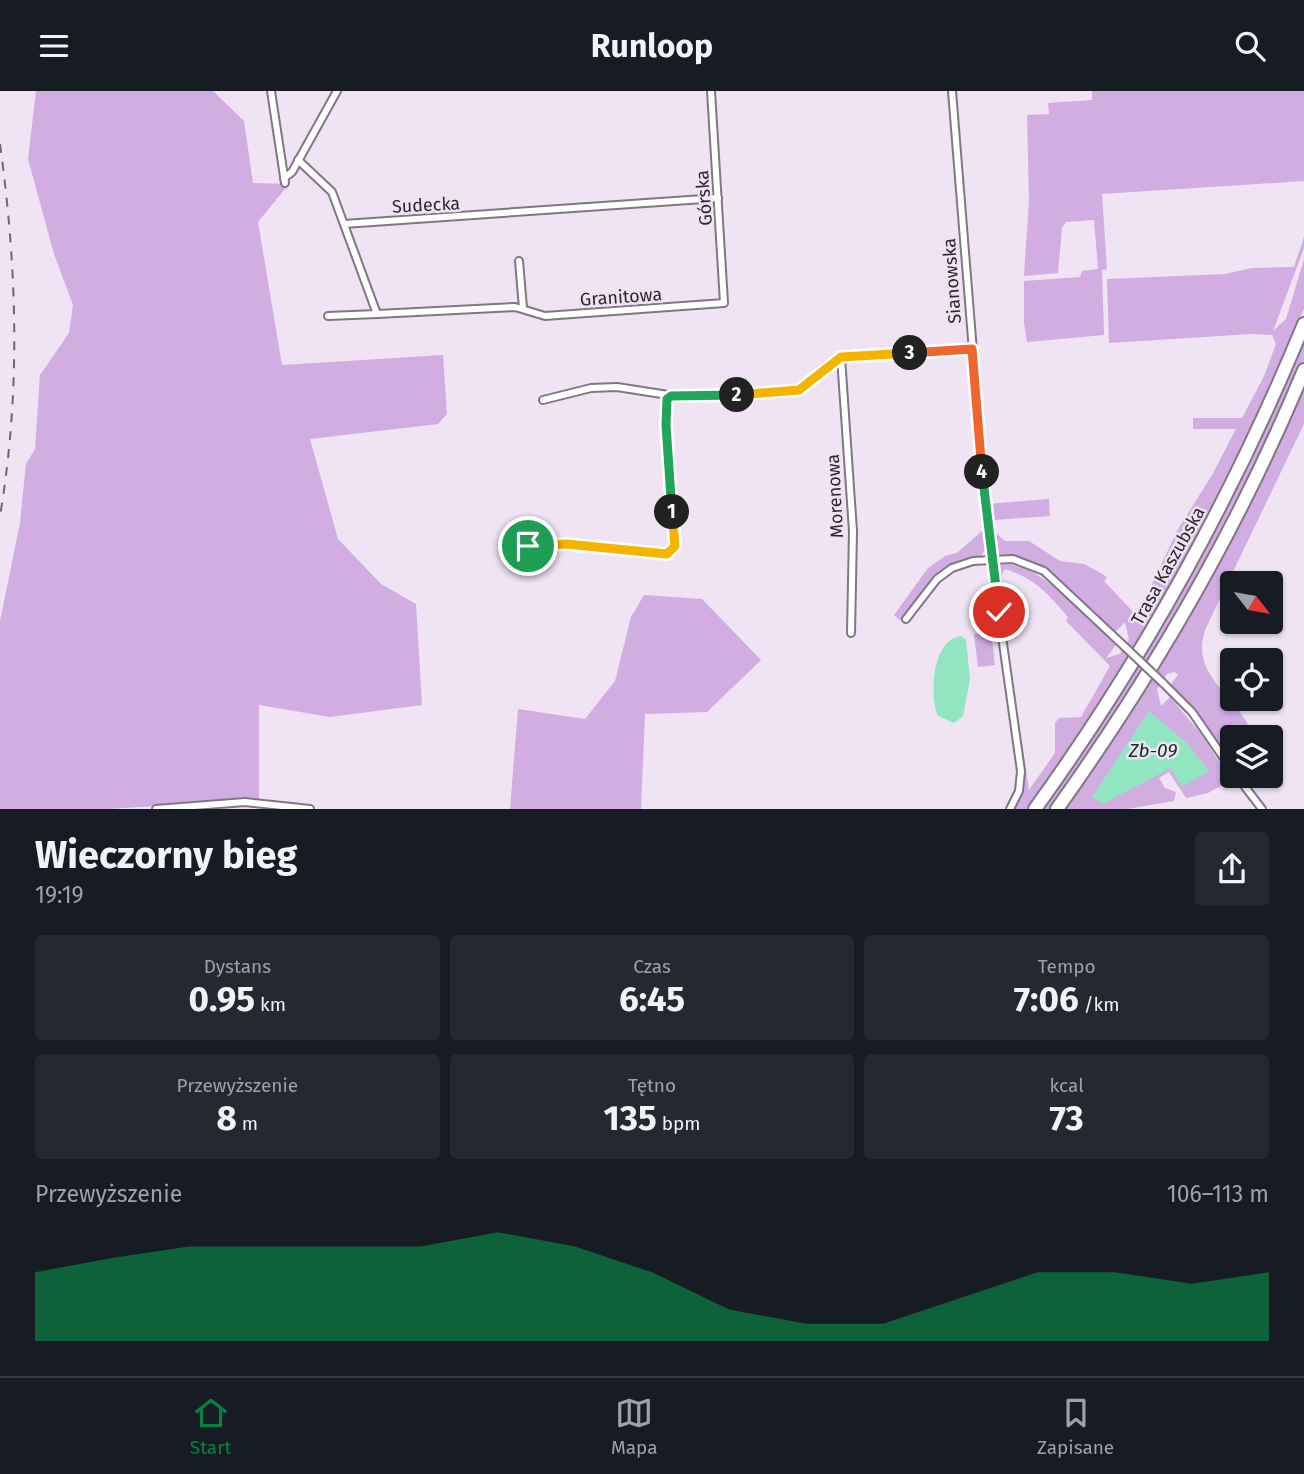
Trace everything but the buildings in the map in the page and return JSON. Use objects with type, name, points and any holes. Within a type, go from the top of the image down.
[{"type":"highway","name":"Trasa Kaszubska","points":[[1035,809],[1111,699],[1195,556],[1253,441],[1304,324]]},
{"type":"highway","name":"Trasa Kaszubska","points":[[1057,809],[1125,708],[1201,580],[1269,448],[1304,370]]},
{"type":"street","points":[[271,91],[285,180],[337,91]]},
{"type":"street","name":"Górska","points":[[710,91],[724,303]]},
{"type":"street","name":"Sianowska","points":[[952,91],[985,510],[1021,771],[1019,791],[1010,809]]},
{"type":"street","points":[[298,160],[332,191],[377,314]]},
{"type":"street","name":"Sudecka","points":[[344,224],[718,198]]},
{"type":"street","points":[[519,261],[523,308]]},
{"type":"street","name":"Granitowa","points":[[328,316],[523,308],[532,314],[545,316],[724,303]]},
{"type":"street","points":[[543,400],[604,387],[671,396],[715,398],[787,393],[806,386],[841,357],[972,349]]},
{"type":"street","name":"Morenowa","points":[[841,357],[853,531],[851,633]]},
{"type":"street","points":[[528,546],[566,544],[667,554],[675,546],[665,404],[671,396]]},
{"type":"street","points":[[906,619],[944,573],[967,563],[991,559],[1021,560],[1044,571],[1163,683],[1192,712],[1220,753]]},
{"type":"street","points":[[1246,788],[1262,809]]},
{"type":"street","points":[[156,809],[253,806],[310,809]]},
{"type":"shaded area","points":[[36,91],[213,91],[244,121],[253,183],[289,184],[258,222],[282,365],[443,355],[447,414],[438,424],[310,439],[338,539],[381,584],[416,604],[422,705],[330,717],[259,705],[259,800],[107,809],[0,809],[0,621],[20,523],[26,464],[35,449],[40,375],[69,333],[73,305],[54,254],[28,159]]},
{"type":"shaded area","points":[[1092,91],[1304,91],[1304,181],[1102,194],[1107,269],[1102,270],[1104,335],[1027,342],[1024,281],[1080,277],[1082,271],[1098,269],[1094,220],[1066,222],[1062,228],[1058,273],[1024,276],[1029,201],[1027,115],[1049,114],[1048,103],[1092,100]]},
{"type":"shaded area","points":[[1304,237],[1304,248],[1273,331],[1286,319],[1304,259],[1304,309],[1212,512],[1139,644],[1030,809],[1014,809],[1025,781],[1019,724],[1029,790],[1055,753],[1055,723],[1059,718],[1081,717],[1110,666],[1066,621],[1068,617],[1047,594],[1025,577],[1005,569],[1002,574],[1009,629],[1005,629],[996,571],[998,566],[1012,565],[1028,570],[1061,592],[1116,645],[1106,658],[1120,654],[1129,639],[1125,622],[1114,633],[1043,568],[1021,558],[994,554],[988,504],[1049,499],[1050,516],[995,520],[996,533],[1005,541],[1029,541],[1060,561],[1084,564],[1104,575],[1107,578],[1104,581],[1137,616],[1177,531],[1212,475],[1236,429],[1193,429],[1193,418],[1242,418],[1264,376],[1276,344],[1272,335],[1252,334],[1109,343],[1107,279],[1225,274],[1252,268],[1294,267]]},
{"type":"shaded area","points":[[1304,334],[1304,360],[1257,464],[1171,628],[1054,809],[1041,809],[1114,702]]},
{"type":"shaded area","points":[[1304,384],[1304,424],[1233,571],[1220,571],[1220,599],[1206,628],[1202,645],[1209,673],[1220,688],[1220,711],[1239,711],[1248,725],[1220,725],[1220,749],[1204,723],[1170,685],[1178,675],[1175,672],[1167,674],[1157,689],[1161,706],[1170,697],[1202,735],[1220,763],[1220,786],[1208,793],[1186,798],[1169,772],[1159,778],[1165,788],[1176,792],[1174,801],[1127,809],[1065,809],[1179,633]]},
{"type":"shaded area","points":[[982,531],[985,550],[980,558],[966,561],[944,572],[925,590],[901,621],[894,615],[928,568],[945,556],[957,553]]},
{"type":"shaded area","points":[[644,595],[702,599],[761,660],[707,712],[645,714],[641,809],[510,809],[518,709],[585,719],[615,681],[631,617]]},
{"type":"shaded area","points":[[991,632],[995,665],[978,667],[974,634]]},
{"type":"water","points":[[961,636],[966,640],[970,679],[963,716],[954,723],[938,716],[934,695],[935,669],[944,647],[951,639]]},
{"type":"water","name":"Zb-09","points":[[1149,711],[1187,743],[1209,771],[1182,787],[1171,768],[1103,804],[1092,797]]},
{"type":"railway","points":[[0,144],[10,237],[14,330],[11,423],[0,516]]},
{"type":"route","points":[[528,546],[566,544],[667,554],[675,546],[665,404],[671,396],[715,398],[787,393],[806,386],[841,357],[972,349],[988,537],[999,612]]}]
